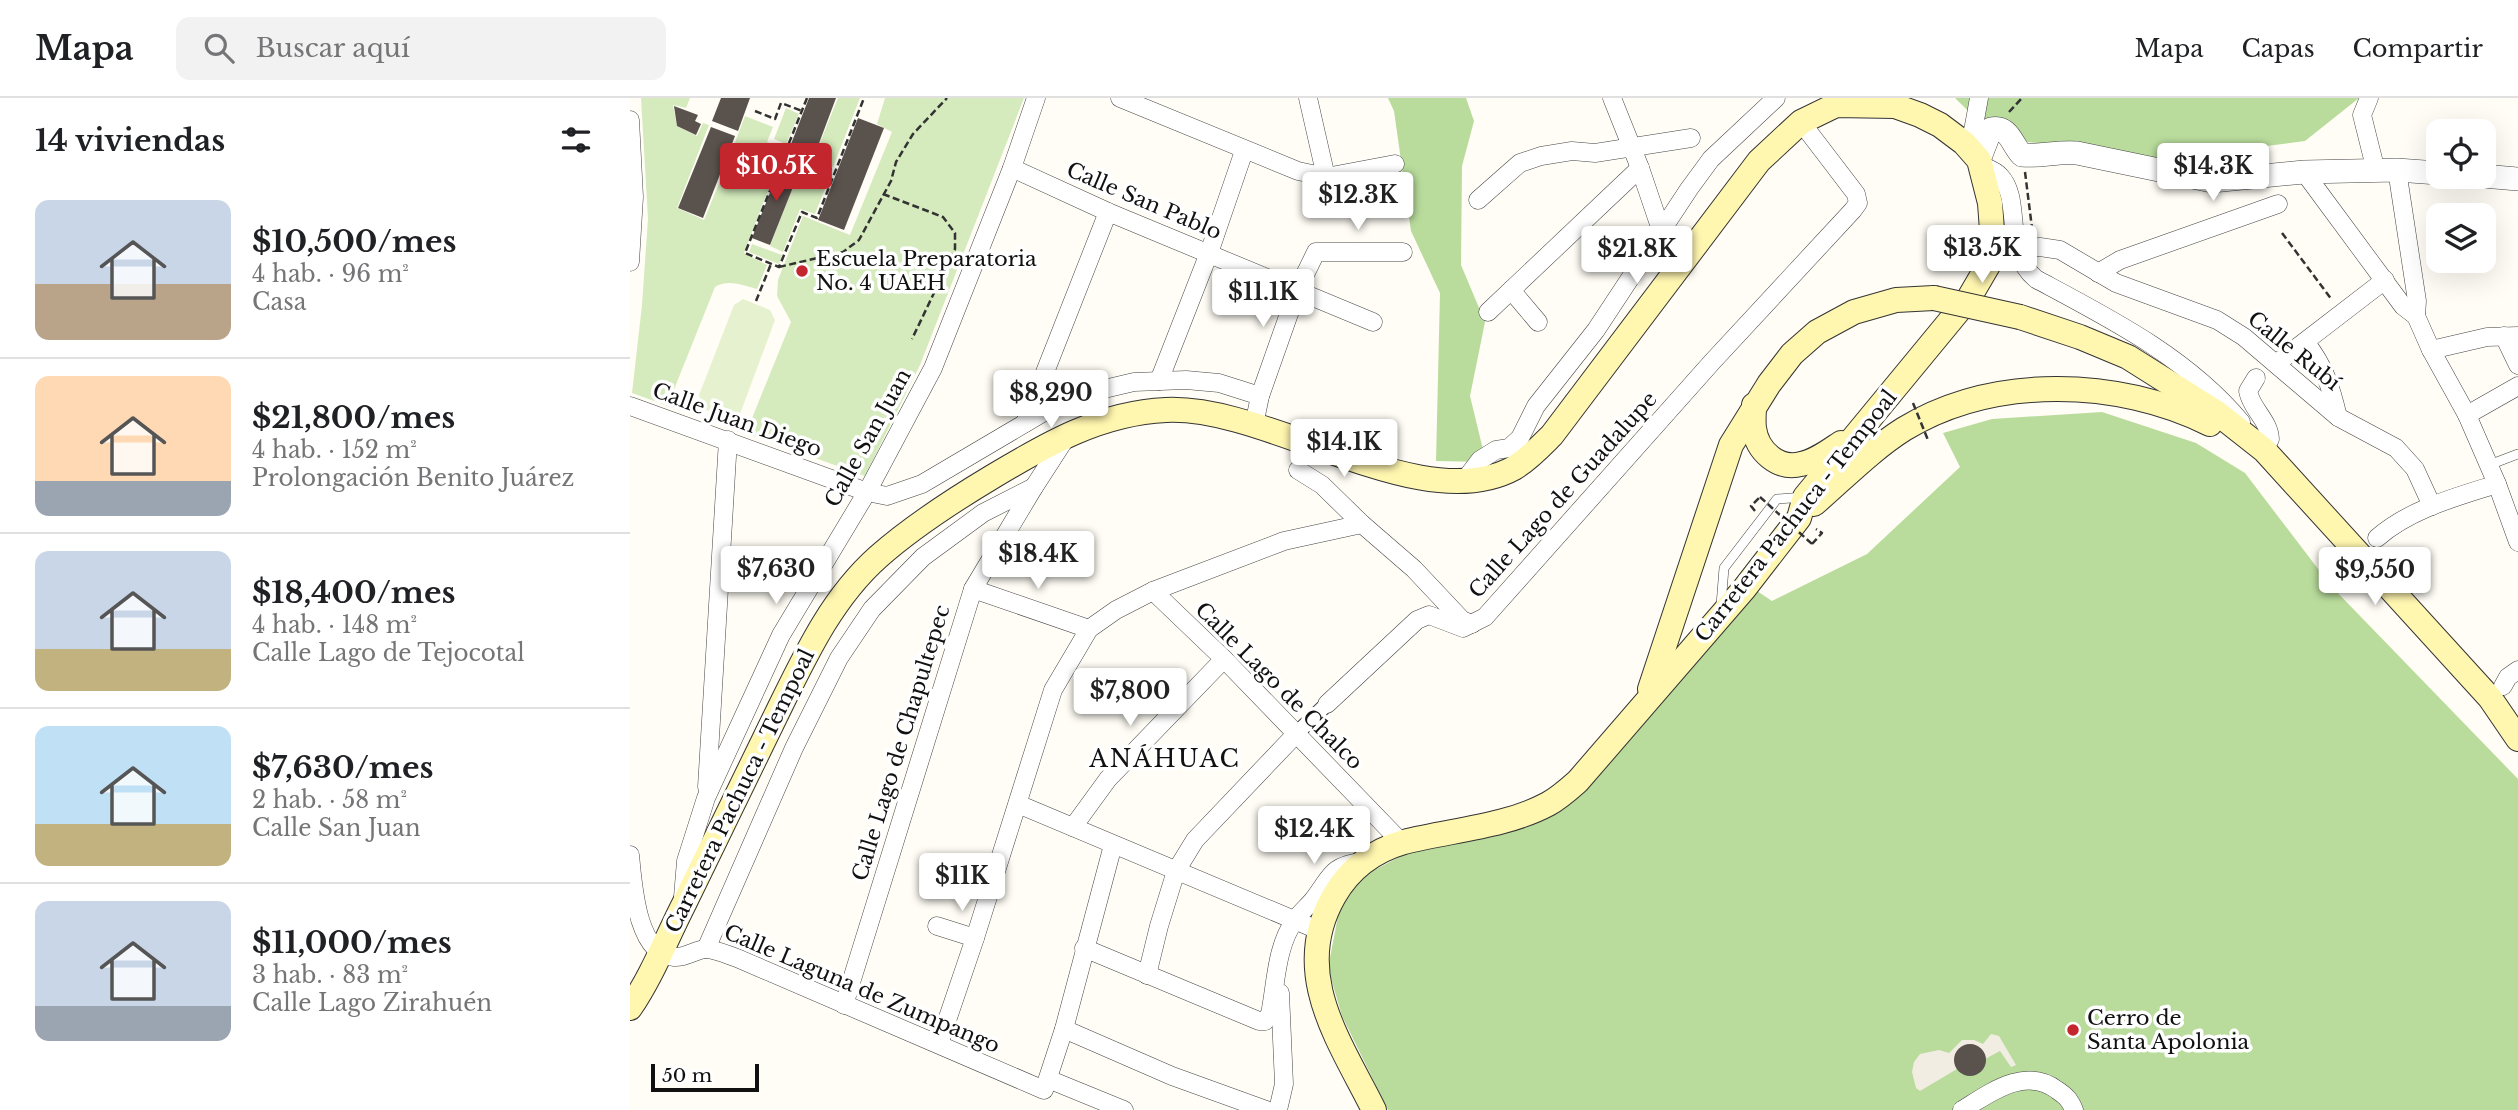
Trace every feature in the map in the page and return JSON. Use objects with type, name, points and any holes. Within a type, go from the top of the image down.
[{"type":"main road","name":"Carretera Pachuca - Tempoal","points":[[630,1008],[660,953],[805,656],[839,599],[877,558],[918,525],[969,491],[1069,433],[1125,414],[1170,410],[1212,415],[1254,425],[1400,473],[1438,482],[1488,478],[1512,469],[1531,456],[1552,435],[1759,161],[1801,122],[1831,101],[1895,106],[1920,115],[1974,156],[1990,203],[1993,230],[1990,262],[1956,316],[1854,436],[1720,618],[1578,781],[1549,803],[1516,817],[1402,843],[1380,851],[1361,862],[1343,881],[1325,912],[1318,930],[1316,948],[1316,975],[1322,1000],[1374,1110]]},
{"type":"main road","points":[[1644,704],[1663,656],[1731,445],[1754,405],[1792,354],[1817,332],[1854,312],[1895,300],[1934,298],[2020,317],[2080,337],[2128,357],[2217,413],[2264,450],[2490,698],[2518,739]]},
{"type":"main road","points":[[1802,507],[1906,428],[1943,411],[1992,396],[2038,389],[2080,389],[2145,398],[2188,413],[2264,450]]},
{"type":"main road","points":[[1754,405],[1754,429],[1759,443],[1766,454],[1776,462],[1800,465],[1854,436]]},
{"type":"street","name":"Calle San Juan","points":[[682,908],[686,861],[706,798],[781,635],[867,492],[933,368],[1012,168],[1036,98]]},
{"type":"street","points":[[1120,98],[1298,171],[1326,177],[1395,164]]},
{"type":"street","points":[[1308,98],[1326,177]]},
{"type":"street","points":[[1612,98],[1633,148],[1661,230]]},
{"type":"street","points":[[1464,481],[1480,460],[1496,450],[1509,448],[1520,438],[1536,406],[1596,330],[1711,159],[1776,98]]},
{"type":"street","points":[[1974,156],[1973,131],[1979,98]]},
{"type":"street","points":[[2369,98],[2362,115],[2386,170],[2417,301],[2416,316],[2431,350],[2468,415],[2518,542]]},
{"type":"street","points":[[630,120],[634,197],[630,262]]},
{"type":"street","name":"Calle Lago de Guadalupe","points":[[1298,470],[1322,485],[1414,569],[1462,620],[1472,624],[1485,617],[1858,203],[1856,194],[1801,122]]},
{"type":"street","points":[[1974,156],[1996,127],[2002,128],[2008,134],[2022,155],[2060,152],[2087,155],[2212,181],[2304,172],[2386,170],[2426,172]]},
{"type":"street","points":[[1478,200],[1502,176],[1530,159],[1572,151],[1595,153],[1691,138]]},
{"type":"street","points":[[1159,381],[1209,253],[1244,150]]},
{"type":"street","points":[[1974,156],[2001,177],[2007,188],[2020,259],[2027,272],[2113,320],[2183,366],[2227,406],[2264,450],[2270,439],[2270,432],[2250,400],[2248,391],[2256,378]]},
{"type":"street","name":"Calle San Pablo","points":[[1012,168],[1108,212],[1373,322]]},
{"type":"street","points":[[1488,312],[1640,168]]},
{"type":"street","points":[[2304,172],[2403,306],[2416,316]]},
{"type":"street","points":[[2496,177],[2518,179]]},
{"type":"street","points":[[2098,273],[2120,260],[2278,204]]},
{"type":"street","points":[[1025,423],[1108,212]]},
{"type":"street","name":"Calle Rubí","points":[[2018,249],[2040,247],[2060,250],[2116,283],[2217,320],[2277,363],[2338,417],[2396,448],[2415,468],[2432,506]]},
{"type":"street","points":[[1254,425],[1260,396],[1297,291],[1316,252],[1403,252]]},
{"type":"street","points":[[2277,363],[2385,280]]},
{"type":"street","points":[[1511,290],[1538,322]]},
{"type":"street","points":[[2431,350],[2487,337],[2511,336],[2518,365]]},
{"type":"street","points":[[2306,343],[2321,362],[2338,417]]},
{"type":"street","points":[[867,492],[887,496],[922,484],[1044,412],[1100,390],[1134,382],[1219,383],[1260,396]]},
{"type":"street","points":[[2468,415],[2518,387]]},
{"type":"street","name":"Calle Juan Diego","points":[[630,406],[867,492]]},
{"type":"street","name":"Calle Lago de Chapultepec","points":[[844,1005],[973,589],[1069,433]]},
{"type":"street","points":[[706,798],[728,440]]},
{"type":"street","points":[[2377,538],[2432,506],[2497,484]]},
{"type":"street","points":[[706,949],[794,748],[839,658],[872,609],[923,556],[983,513],[1034,487]]},
{"type":"street","points":[[939,1044],[1054,690],[1090,629],[1116,610],[1153,591],[1284,541],[1362,524]]},
{"type":"street","points":[[973,589],[1090,629]]},
{"type":"street","name":"Calle Lago de Chalco","points":[[1153,591],[1224,659],[1402,843]]},
{"type":"street","points":[[1147,975],[1158,926],[1176,870],[1195,840],[1296,733],[1417,620],[1429,615],[1457,628],[1472,624]]},
{"type":"street","points":[[1073,827],[1108,779],[1224,659]]},
{"type":"street","points":[[2504,686],[2508,677],[2518,670]]},
{"type":"street","points":[[1018,804],[1318,930]]},
{"type":"street","points":[[1046,1085],[1064,1029],[1113,845]]},
{"type":"street","points":[[630,855],[641,924],[660,953]]},
{"type":"street","points":[[1084,948],[1259,1021],[1265,1021],[1270,1014],[1284,940],[1295,920],[1332,873],[1343,864],[1361,862]]},
{"type":"street","points":[[937,926],[975,938]]},
{"type":"street","name":"Calle Laguna de Zumpango","points":[[660,953],[673,957],[706,949],[737,958],[939,1044],[1046,1085],[1124,1110]]},
{"type":"street","points":[[1278,972],[1284,1073],[1278,1110]]},
{"type":"street","points":[[1064,1029],[1172,1076],[1266,1110]]},
{"type":"street","points":[[1962,1110],[2003,1085],[2026,1079],[2049,1084],[2070,1099],[2074,1110]]},
{"type":"lane","points":[[2489,465],[2518,454]]},
{"type":"path","points":[[784,104],[786,98]]},
{"type":"path","points":[[807,98],[745,253],[779,267],[843,252],[859,240],[891,181],[896,162],[913,134],[947,98]]},
{"type":"path","points":[[779,267],[802,212],[817,218],[864,98]]},
{"type":"path","points":[[755,111],[775,119],[781,103],[802,111]]},
{"type":"path","points":[[786,152],[835,171]]},
{"type":"path","points":[[728,160],[775,179]]},
{"type":"path","points":[[884,194],[943,217],[955,233],[955,249],[912,339]]},
{"type":"path","points":[[2282,233],[2343,314]]},
{"type":"path","points":[[756,301],[771,264]]},
{"type":"path","points":[[1913,403],[1928,440]]},
{"type":"path","points":[[1751,506],[1760,497],[1812,544],[1822,533]]},
{"type":"green space","points":[[641,98],[690,98],[686,108],[673,105],[677,126],[697,136],[703,123],[709,125],[677,208],[704,220],[727,164],[772,180],[744,253],[767,265],[757,289],[730,283],[715,287],[673,392],[684,403],[682,411],[632,393],[648,219]]},
{"type":"green space","points":[[838,98],[860,98],[833,167],[813,160]]},
{"type":"green space","points":[[885,98],[1024,98],[920,365],[865,476],[746,433],[791,322],[777,296],[778,280],[803,216],[850,235],[892,132],[877,124]]},
{"type":"green space","points":[[1388,98],[1466,98],[1474,121],[1462,166],[1461,265],[1485,322],[1470,396],[1486,462],[1436,461],[1440,293],[1411,231],[1394,111]]},
{"type":"green space","points":[[1955,98],[2359,98],[2305,141],[2167,159],[1996,138]]},
{"type":"green space","points":[[786,108],[799,114],[786,144],[774,139]]},
{"type":"green space","points":[[745,116],[773,127],[767,142],[784,149],[774,176],[729,158]]},
{"type":"green space","points":[[803,161],[831,173],[815,214],[800,209],[783,252],[770,246]]},
{"type":"green space","points":[[752,244],[782,255],[779,264],[749,252]]},
{"type":"green space","points":[[743,299],[770,310],[775,320],[740,414],[733,419],[703,409],[699,395],[734,305]]},
{"type":"green space","points":[[2102,412],[2196,443],[2245,473],[2331,586],[2518,779],[2518,1110],[1388,1110],[1342,1016],[1328,968],[1339,911],[1361,877],[1407,853],[1520,823],[1757,591],[1772,601],[1867,554],[1960,467],[1943,433],[1992,419]]},
{"type":"shaded area","points":[[1991,1034],[1999,1036],[2016,1065],[2011,1067],[2000,1051],[1985,1059],[1981,1049],[1972,1044],[1967,1045],[1955,1054],[1957,1069],[1920,1091],[1916,1088],[1912,1072],[1914,1062],[1920,1054],[1939,1050],[1949,1053],[1962,1040],[1974,1040],[1983,1044]]},
{"type":"building","points":[[721,98],[750,98],[738,131],[712,121]]},
{"type":"building","points":[[809,98],[836,98],[815,154],[791,144]]},
{"type":"building","points":[[674,106],[698,115],[695,121],[701,124],[696,135],[677,126]]},
{"type":"building","points":[[858,118],[884,128],[844,230],[818,220]]},
{"type":"building","points":[[711,127],[735,136],[703,218],[678,208]]},
{"type":"building","points":[[783,160],[801,167],[770,245],[752,238]]},
{"type":"building","points":[[1970,1044],[1981,1049],[1986,1060],[1981,1071],[1970,1076],[1959,1071],[1954,1060],[1959,1049]]},
{"type":"place","name":"Escuela Preparatoria No. 4 UAEH","points":[[802,271]]},
{"type":"place","name":"Cerro de Santa Apolonia","points":[[2073,1030]]},
{"type":"district","name":"ANÁHUAC","points":[[1165,758]]}]
